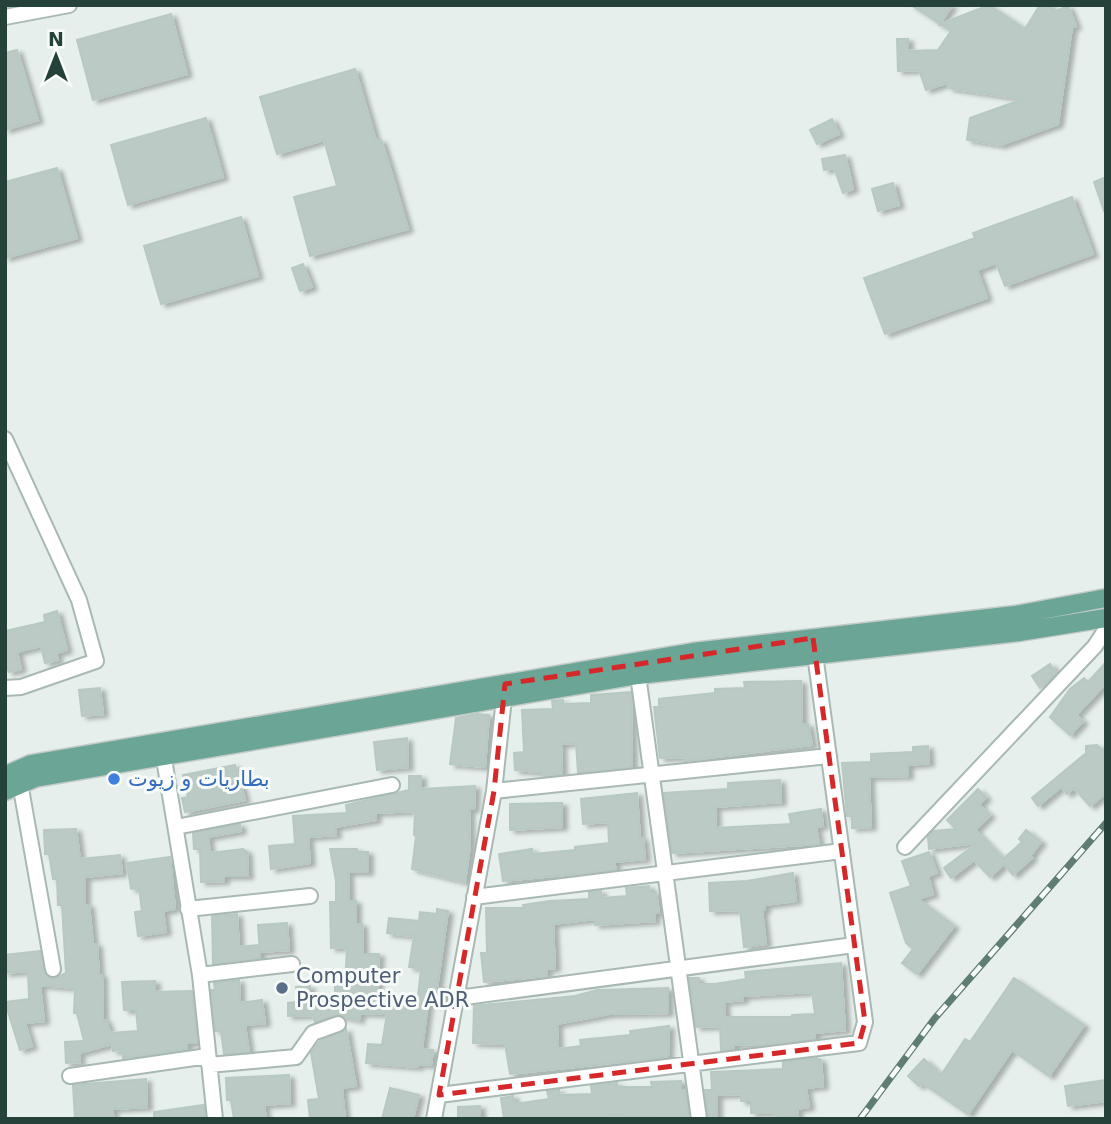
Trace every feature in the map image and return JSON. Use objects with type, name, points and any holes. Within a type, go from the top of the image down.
[{"type":"main road","points":[[505,691],[638,675],[1106,598]]},
{"type":"main road","points":[[10,785],[13,772],[31,764],[163,750],[505,691],[693,652],[814,647],[1018,632],[1106,618]]},
{"type":"street","points":[[5,17],[69,5]]},
{"type":"street","points":[[5,439],[79,600],[96,661],[21,687],[5,688]]},
{"type":"street","points":[[905,847],[1095,646],[1106,629]]},
{"type":"street","points":[[439,1095],[859,1043],[864,1022],[814,647]]},
{"type":"street","points":[[638,675],[699,1119]]},
{"type":"street","points":[[434,1119],[494,791],[505,691]]},
{"type":"street","points":[[163,750],[200,975],[215,1119]]},
{"type":"street","points":[[494,791],[829,757]]},
{"type":"street","points":[[10,785],[53,969]]},
{"type":"street","points":[[176,827],[392,785]]},
{"type":"street","points":[[474,897],[842,851]]},
{"type":"street","points":[[188,909],[310,896]]},
{"type":"street","points":[[458,998],[854,945]]},
{"type":"street","points":[[200,975],[292,964]]},
{"type":"street","points":[[70,1076],[209,1061],[296,1057],[313,1033],[338,1024]]},
{"type":"highlighted area","points":[[813,638],[865,1022],[859,1043],[439,1095],[494,791],[505,684]]},
{"type":"building","points":[[911,5],[952,5],[940,24]]},
{"type":"building","points":[[989,5],[1025,29],[1040,5],[1050,5],[1053,12],[1068,6],[1076,26],[1072,27],[1058,124],[1001,145],[967,140],[970,118],[1023,99],[949,88],[947,83],[926,90],[919,70],[898,71],[897,39],[908,39],[908,51],[938,50],[951,31],[940,24]]},
{"type":"building","points":[[171,14],[187,74],[93,100],[77,40]]},
{"type":"building","points":[[17,50],[38,120],[5,130],[5,53]]},
{"type":"building","points":[[355,69],[376,141],[381,140],[408,229],[310,256],[294,197],[337,186],[324,140],[277,154],[260,97]]},
{"type":"building","points":[[206,118],[223,177],[128,205],[111,145]]},
{"type":"building","points":[[832,119],[839,134],[817,144],[810,130]]},
{"type":"building","points":[[845,155],[853,189],[843,193],[834,168],[824,170],[822,159]]},
{"type":"building","points":[[57,168],[77,238],[5,258],[5,182]]},
{"type":"building","points":[[1106,177],[1106,211],[1104,211],[1094,182]]},
{"type":"building","points":[[893,183],[899,205],[878,211],[872,189]]},
{"type":"building","points":[[1072,197],[1093,254],[1005,286],[996,263],[977,270],[987,298],[885,334],[864,278],[975,238],[973,233]]},
{"type":"building","points":[[241,217],[258,276],[161,304],[144,246]]},
{"type":"building","points":[[303,264],[312,287],[300,291],[292,268]]},
{"type":"building","points":[[57,611],[67,650],[56,653],[58,660],[45,663],[41,646],[17,652],[21,669],[9,672],[5,665],[5,631],[45,622],[44,615]]},
{"type":"building","points":[[1106,662],[1106,683],[1076,715],[1083,721],[1070,735],[1050,717],[1070,689],[1084,678],[1088,682]]},
{"type":"building","points":[[1050,664],[1056,673],[1040,688],[1032,676]]},
{"type":"building","points":[[801,681],[802,725],[808,724],[812,745],[685,761],[685,757],[660,758],[654,707],[659,707],[659,699],[715,693],[715,689],[745,688],[744,682]]},
{"type":"building","points":[[100,688],[103,714],[82,716],[79,690]]},
{"type":"building","points":[[631,692],[632,767],[578,773],[576,743],[561,744],[562,774],[541,775],[541,772],[515,770],[514,753],[524,752],[522,710],[553,709],[552,701],[563,700],[563,704],[591,703],[591,695]]},
{"type":"building","points":[[476,714],[489,715],[485,767],[450,764],[456,718]]},
{"type":"building","points":[[407,738],[408,767],[377,770],[374,742]]},
{"type":"building","points":[[1097,745],[1106,755],[1106,793],[1090,806],[1074,788],[1067,794],[1061,787],[1038,806],[1032,798],[1086,753],[1086,746]]},
{"type":"building","points":[[928,746],[929,763],[908,765],[908,776],[869,777],[871,827],[852,828],[852,816],[847,816],[842,763],[871,762],[871,754],[913,752],[913,747]]},
{"type":"building","points":[[235,765],[245,800],[185,812],[182,798],[188,797],[183,775]]},
{"type":"building","points":[[409,776],[421,776],[421,789],[475,786],[474,809],[469,809],[470,846],[465,882],[412,869],[416,836],[415,811],[375,813],[376,820],[335,827],[336,835],[308,837],[310,863],[271,869],[269,846],[295,844],[293,816],[347,813],[346,805],[409,790]]},
{"type":"building","points":[[780,780],[781,802],[715,807],[716,828],[791,824],[789,814],[821,809],[823,826],[816,827],[819,844],[672,853],[664,793],[728,789],[728,783]]},
{"type":"building","points":[[978,789],[986,797],[979,805],[990,815],[975,830],[1003,859],[1022,842],[1019,839],[1026,830],[1041,842],[1030,856],[1032,858],[1013,875],[1004,864],[990,877],[974,860],[951,878],[944,868],[977,843],[929,849],[928,837],[933,831],[956,829],[947,820]]},
{"type":"building","points":[[637,793],[640,839],[643,838],[645,859],[614,862],[616,870],[503,881],[499,854],[532,849],[533,854],[575,850],[575,847],[609,843],[608,822],[583,824],[581,799]]},
{"type":"building","points":[[562,803],[562,827],[510,830],[510,804]]},
{"type":"building","points":[[240,824],[241,831],[208,837],[210,853],[243,849],[247,852],[248,876],[224,876],[224,881],[201,882],[200,849],[194,849],[193,833]]},
{"type":"building","points":[[76,829],[80,859],[120,855],[122,873],[85,877],[85,905],[89,905],[93,944],[97,944],[99,975],[102,975],[103,1021],[106,1020],[110,1033],[138,1031],[136,1010],[124,1010],[122,982],[155,981],[155,992],[192,991],[197,1043],[187,1043],[187,1049],[123,1058],[122,1050],[113,1051],[112,1044],[79,1053],[80,1062],[66,1063],[65,1042],[84,1041],[77,1013],[74,1013],[75,988],[40,985],[44,1021],[25,1023],[32,1046],[20,1050],[5,1002],[29,999],[28,971],[5,973],[5,955],[40,951],[46,976],[54,979],[66,973],[62,905],[58,905],[57,879],[53,879],[49,854],[45,854],[44,830]]},
{"type":"building","points":[[330,849],[357,849],[357,852],[368,852],[368,872],[348,872],[349,901],[356,901],[356,924],[362,924],[363,954],[379,954],[377,1000],[417,1005],[421,969],[409,967],[414,936],[387,933],[389,918],[419,921],[420,912],[437,914],[437,909],[448,911],[437,988],[444,988],[442,1004],[428,1003],[422,1049],[433,1050],[431,1065],[418,1064],[418,1067],[366,1063],[368,1044],[382,1045],[387,1014],[360,1013],[359,1020],[335,1015],[315,1022],[313,1015],[288,1016],[288,1003],[297,1002],[296,987],[310,986],[310,996],[335,997],[335,984],[345,985],[347,947],[331,948],[330,902],[336,902],[336,881]]},
{"type":"building","points":[[929,852],[937,873],[928,876],[933,894],[918,899],[954,926],[917,974],[902,963],[913,949],[906,943],[890,893],[911,886],[902,861]]},
{"type":"building","points":[[170,857],[175,909],[163,911],[166,932],[138,936],[135,912],[142,911],[139,888],[131,889],[127,863]]},
{"type":"building","points":[[793,873],[796,901],[765,905],[765,910],[762,910],[766,944],[744,947],[740,910],[710,911],[709,883],[747,881]]},
{"type":"building","points":[[649,886],[650,892],[656,892],[659,913],[654,913],[655,921],[595,925],[595,919],[553,924],[555,968],[546,969],[547,976],[484,982],[481,953],[487,953],[486,908],[524,908],[523,905],[549,901],[589,899],[589,892],[601,891],[602,898],[627,896],[626,888]]},
{"type":"building","points":[[237,914],[239,947],[259,945],[260,958],[213,964],[212,916]]},
{"type":"building","points":[[287,923],[289,950],[260,952],[258,925]]},
{"type":"building","points":[[841,963],[845,1030],[815,1033],[815,1039],[763,1045],[734,1044],[734,1049],[721,1050],[720,1026],[696,1027],[689,978],[699,978],[699,984],[715,984],[746,979],[745,972]],"holes":[[[812,992],[815,1014],[792,1017],[725,1017],[724,1002],[743,1000],[743,996]]]},
{"type":"building","points":[[1014,978],[1084,1025],[1049,1076],[1012,1050],[968,1114],[922,1083],[919,1086],[908,1076],[924,1059],[941,1075],[965,1039],[970,1042]]},
{"type":"building","points":[[239,980],[240,1003],[262,1000],[265,1023],[245,1025],[249,1052],[224,1054],[221,1031],[215,1031],[211,990],[215,990],[214,983]]},
{"type":"building","points":[[668,988],[668,1013],[609,1014],[557,1024],[558,1049],[581,1046],[580,1040],[631,1035],[630,1031],[669,1026],[668,1057],[510,1074],[505,1044],[473,1043],[474,1006],[575,996],[597,990]]},
{"type":"building","points":[[346,1029],[356,1086],[342,1088],[345,1119],[310,1119],[308,1100],[319,1099],[311,1053],[320,1041]]},
{"type":"building","points":[[816,1058],[821,1060],[823,1086],[806,1088],[809,1107],[797,1109],[798,1116],[777,1119],[775,1112],[751,1113],[751,1101],[741,1101],[741,1094],[717,1095],[717,1119],[708,1119],[705,1090],[712,1090],[711,1072],[783,1069],[783,1062]]},
{"type":"building","points":[[289,1075],[290,1103],[264,1105],[266,1119],[234,1119],[231,1100],[227,1100],[226,1078]]},
{"type":"building","points":[[146,1079],[147,1107],[112,1109],[114,1119],[75,1119],[73,1085]]},
{"type":"building","points":[[1106,1080],[1106,1101],[1068,1106],[1065,1086]]},
{"type":"building","points":[[681,1081],[689,1119],[606,1115],[606,1119],[504,1119],[501,1098],[513,1096],[515,1104],[549,1099],[547,1091],[559,1090],[560,1095],[592,1094],[591,1086],[617,1083],[618,1087],[652,1087],[651,1082]]},
{"type":"building","points":[[390,1088],[419,1095],[413,1119],[382,1119]]},
{"type":"building","points":[[204,1105],[205,1119],[154,1119],[154,1112]]},
{"type":"building","points":[[480,1106],[480,1119],[458,1119],[458,1107]]},
{"type":"railway","points":[[860,1119],[935,1018],[1106,823]]},
{"type":"place","name":"بطاريات و زيوت","points":[[114,779]]},
{"type":"place","name":"Computer Prospective ADR","points":[[282,988]]}]
